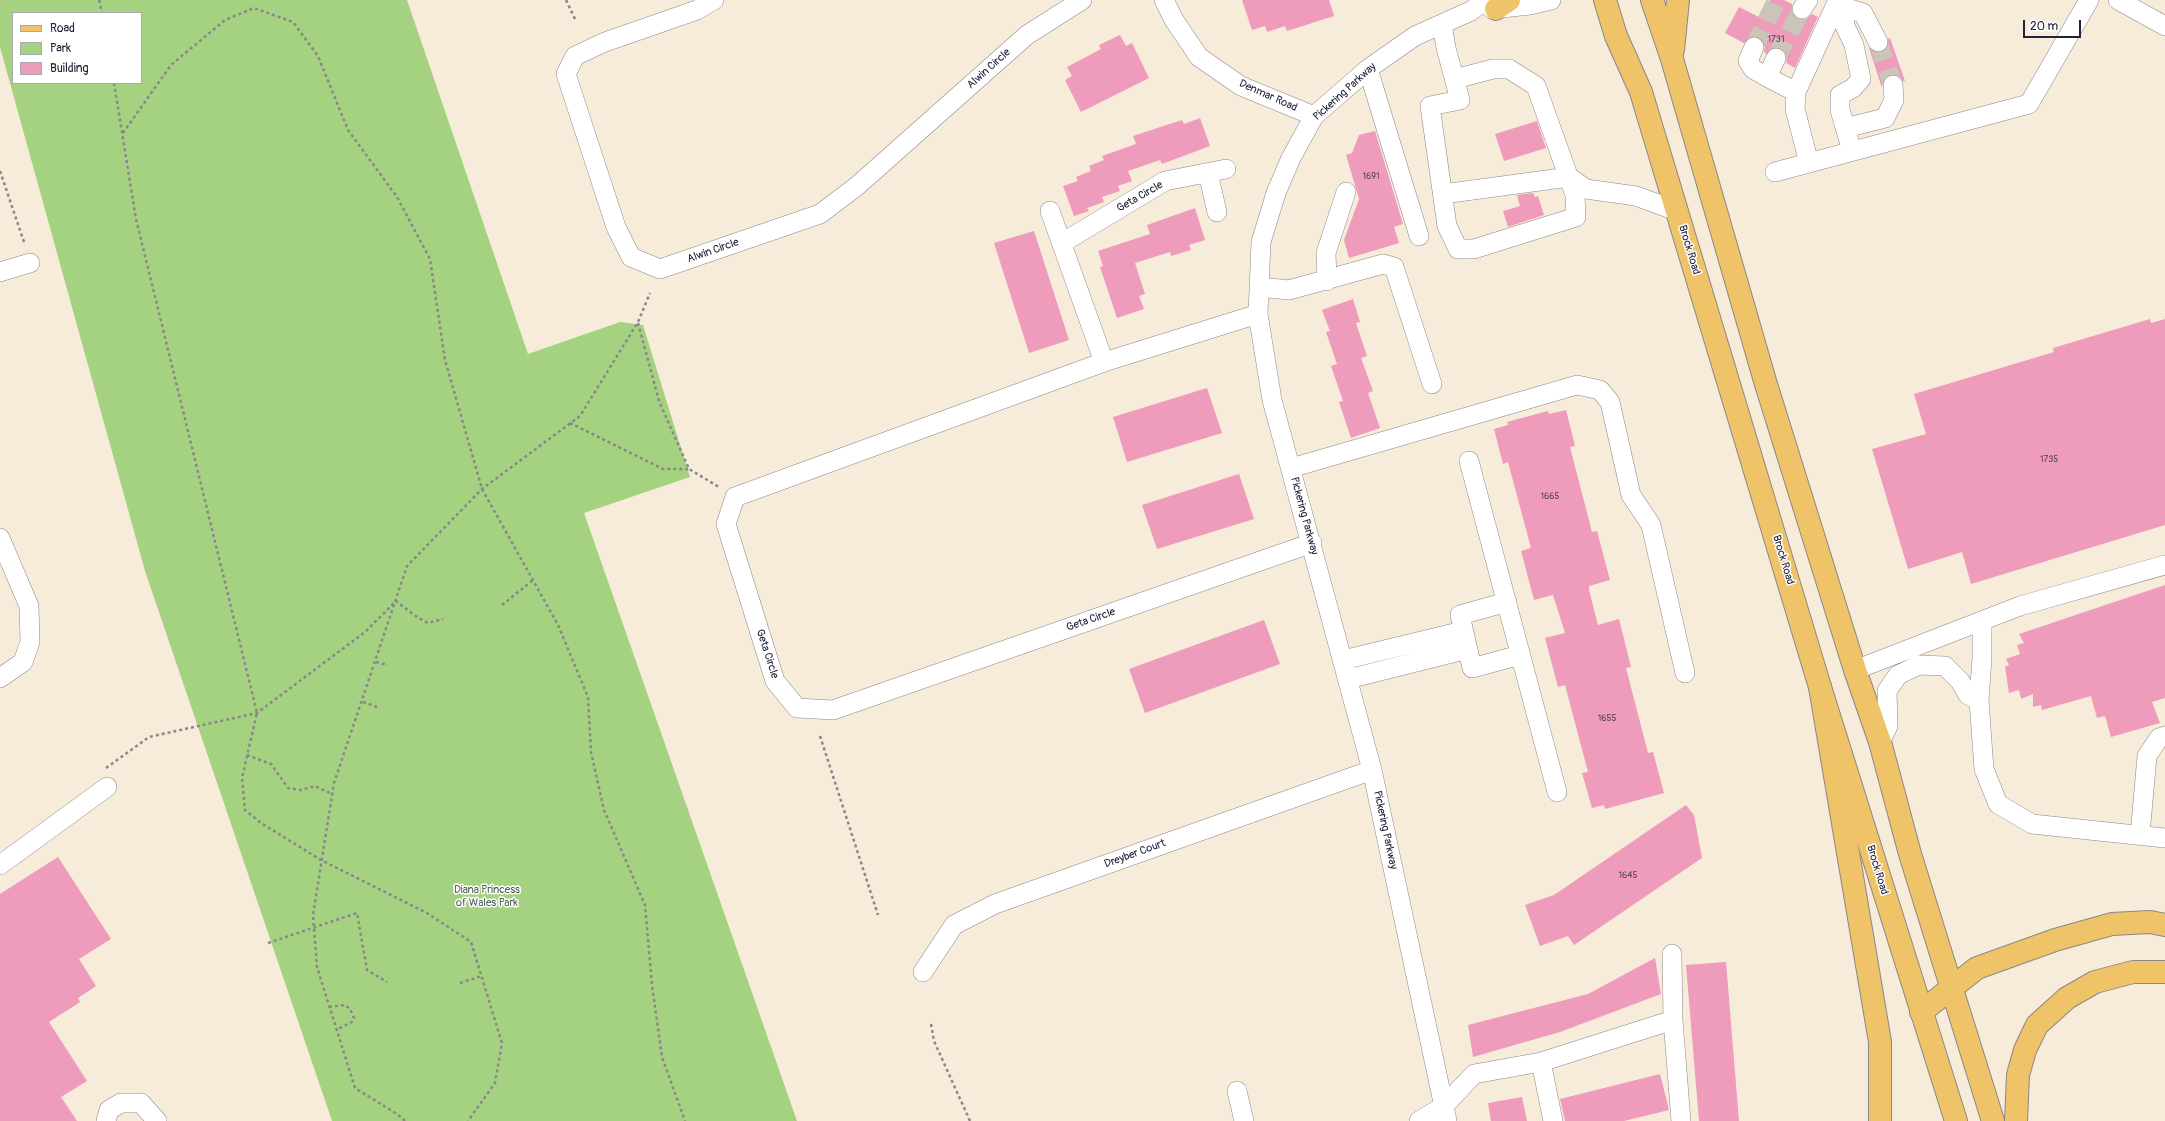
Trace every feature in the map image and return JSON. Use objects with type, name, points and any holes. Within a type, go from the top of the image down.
[{"type":"main road","name":"Brock Road","points":[[1605,0],[1616,36],[1641,92],[1820,687],[1956,1121]]},
{"type":"main road","points":[[1652,0],[1672,59],[1763,373],[1855,670],[1880,742],[1910,854],[1950,987],[1993,1121]]},
{"type":"main road","points":[[1672,59],[1678,0]]},
{"type":"main road","points":[[1820,687],[1880,1042],[1880,1121]]},
{"type":"main road","points":[[1921,1012],[1950,987],[1976,968],[2055,940],[2112,924],[2150,922],[2165,925]]},
{"type":"main road","points":[[2016,1121],[2018,1075],[2025,1050],[2037,1025],[2067,998],[2095,982],[2133,972],[2165,972]]},
{"type":"street","name":"Alwin Circle","points":[[714,0],[697,10],[605,42],[574,56],[566,74],[616,227],[631,257],[660,269],[820,214],[857,186],[1027,35],[1082,0]]},
{"type":"street","name":"Denmar Road","points":[[1164,0],[1174,20],[1198,57],[1241,86],[1314,116]]},
{"type":"street","name":"Pickering Parkway","points":[[1445,1114],[1372,770],[1312,543],[1272,400],[1258,314],[1261,242],[1276,193],[1291,158],[1314,116],[1368,69],[1415,36],[1490,5],[1530,5],[1551,0]]},
{"type":"street","points":[[1775,172],[2029,104],[2089,0]]},
{"type":"street","points":[[2118,0],[2165,26]]},
{"type":"street","points":[[1842,3],[1844,24],[1854,45],[1861,79],[1853,88],[1840,95],[1840,110],[1852,151]]},
{"type":"street","points":[[1809,163],[1795,109],[1796,92],[1842,3]]},
{"type":"street","points":[[1842,3],[1863,13],[1878,42]]},
{"type":"street","points":[[1442,24],[1455,79],[1460,100],[1430,106],[1447,226],[1458,249],[1474,249],[1576,217],[1575,195],[1536,86],[1509,69],[1493,69],[1455,79]]},
{"type":"street","points":[[1754,48],[1748,61],[1753,69],[1796,92]]},
{"type":"street","points":[[1767,77],[1776,58]]},
{"type":"street","points":[[1368,69],[1418,236]]},
{"type":"street","points":[[1845,128],[1885,118],[1894,100],[1893,85]]},
{"type":"street","name":"Geta Circle","points":[[1062,243],[1165,181],[1226,169]]},
{"type":"street","points":[[1208,173],[1217,212]]},
{"type":"street","points":[[1443,194],[1569,178],[1586,189],[1636,196],[1677,210]]},
{"type":"street","points":[[1327,280],[1326,253],[1346,192]]},
{"type":"street","points":[[1050,211],[1104,362]]},
{"type":"street","points":[[0,272],[30,263]]},
{"type":"street","points":[[1259,287],[1289,290],[1383,264],[1394,267],[1432,384]]},
{"type":"street","points":[[735,496],[1104,362],[1258,314]]},
{"type":"street","points":[[1291,468],[1577,385],[1600,390],[1610,402],[1631,495],[1651,525],[1685,673]]},
{"type":"street","points":[[1469,461],[1557,792]]},
{"type":"street","name":"Geta Circle","points":[[735,496],[726,524],[775,681],[797,708],[833,710],[1312,543]]},
{"type":"street","points":[[0,538],[29,606],[30,642],[23,662],[0,678]]},
{"type":"street","points":[[1855,670],[2020,606],[2165,565]]},
{"type":"street","points":[[1507,602],[1460,615],[1472,668],[1520,655]]},
{"type":"street","points":[[1982,621],[1982,658],[1979,700],[1984,769],[1998,804],[2032,824],[2165,838]]},
{"type":"street","points":[[1343,660],[1466,640]]},
{"type":"street","points":[[1348,679],[1466,640]]},
{"type":"street","points":[[1880,742],[1888,726],[1887,691],[1898,675],[1919,665],[1945,666],[1960,681],[1968,695],[1979,700]]},
{"type":"street","points":[[2140,835],[2147,756],[2159,738],[2165,736]]},
{"type":"street","name":"Dreyber Court","points":[[922,972],[954,925],[996,904],[1372,770]]},
{"type":"street","points":[[0,865],[106,778]]},
{"type":"street","points":[[1672,954],[1673,1020],[1681,1121]]},
{"type":"street","points":[[1419,1121],[1445,1114],[1474,1074],[1541,1062],[1673,1020]]},
{"type":"street","points":[[1541,1062],[1553,1121]]},
{"type":"street","points":[[1237,1091],[1244,1121]]},
{"type":"street","points":[[106,1121],[109,1110],[121,1103],[141,1103],[157,1121]]},
{"type":"path","points":[[99,0],[102,12]]},
{"type":"path","points":[[566,0],[575,19]]},
{"type":"path","points":[[123,133],[170,65],[225,20],[254,8],[293,22],[318,56],[348,130],[398,197],[430,259],[445,360],[482,490],[558,625],[588,697],[591,752],[604,810],[645,905],[652,985],[662,1057],[685,1121]]},
{"type":"path","points":[[114,84],[136,219],[257,712],[242,778],[245,810],[261,823],[321,860],[427,913],[471,942],[502,1043],[495,1083],[468,1121]]},
{"type":"path","points":[[0,171],[30,263]]},
{"type":"path","points":[[405,1121],[398,1114],[354,1088],[317,967],[313,915],[334,783],[363,702],[407,566],[482,490],[580,416],[638,322],[650,293]]},
{"type":"path","points":[[638,322],[659,401],[689,469]]},
{"type":"path","points":[[570,423],[663,469],[689,469],[735,496]]},
{"type":"path","points":[[502,605],[533,580]]},
{"type":"path","points":[[106,778],[149,737],[257,712],[365,632],[396,601]]},
{"type":"path","points":[[396,601],[417,617],[428,623],[443,619]]},
{"type":"path","points":[[376,662],[388,665]]},
{"type":"path","points":[[363,702],[377,707]]},
{"type":"path","points":[[820,736],[878,915]]},
{"type":"path","points":[[247,755],[271,764],[288,788],[301,790],[315,786],[332,794]]},
{"type":"path","points":[[268,943],[357,913],[367,970],[387,982]]},
{"type":"path","points":[[460,983],[482,976]]},
{"type":"path","points":[[329,1007],[345,1005],[350,1009],[354,1018],[352,1022],[336,1030]]},
{"type":"path","points":[[931,1024],[934,1041],[970,1121]]},
{"type":"green space","name":"Diana Princess of Wales Park","points":[[0,0],[407,0],[528,354],[620,322],[643,325],[690,477],[584,513],[797,1121],[332,1121],[145,571],[0,47]]},
{"type":"building","points":[[1242,0],[1329,0],[1334,16],[1287,31],[1285,26],[1267,32],[1265,26],[1252,30]]},
{"type":"building","points":[[1770,0],[1784,0],[1792,4],[1792,14],[1796,18],[1806,19],[1812,14],[1818,17],[1795,68],[1786,63],[1787,57],[1781,48],[1775,47],[1766,54],[1764,52],[1765,46],[1763,41],[1759,37],[1752,36],[1744,43],[1725,33],[1739,7],[1761,18]]},
{"type":"building","points":[[1120,35],[1126,46],[1132,43],[1149,78],[1081,112],[1065,80],[1072,76],[1067,67],[1101,49],[1099,45]]},
{"type":"building","points":[[1890,38],[1905,81],[1903,81],[1898,75],[1892,74],[1883,80],[1882,88],[1869,48],[1877,53],[1883,52],[1887,48],[1888,39]]},
{"type":"building","points":[[1200,118],[1210,146],[1162,164],[1160,160],[1128,171],[1132,181],[1118,186],[1120,191],[1102,197],[1104,202],[1087,208],[1089,211],[1074,216],[1063,186],[1078,181],[1076,177],[1091,171],[1089,166],[1104,160],[1102,156],[1136,144],[1133,136],[1182,120],[1184,124]]},
{"type":"building","points":[[1537,121],[1546,148],[1504,161],[1495,134]]},
{"type":"building","points":[[1375,131],[1403,224],[1394,227],[1399,243],[1349,258],[1344,240],[1359,199],[1346,155],[1352,153],[1359,135]]},
{"type":"building","points":[[1533,193],[1535,197],[1538,196],[1544,215],[1508,227],[1503,211],[1520,206],[1517,195]]},
{"type":"building","points":[[1195,208],[1205,240],[1189,245],[1191,250],[1171,256],[1170,252],[1135,263],[1145,294],[1139,296],[1144,309],[1117,318],[1100,267],[1103,266],[1098,251],[1150,234],[1147,225]]},
{"type":"building","points":[[1034,231],[1069,340],[1029,353],[994,243]]},
{"type":"building","points":[[1353,299],[1360,322],[1356,323],[1367,356],[1361,358],[1373,391],[1368,393],[1380,428],[1351,438],[1339,402],[1343,401],[1331,366],[1337,364],[1326,332],[1330,331],[1322,310]]},
{"type":"building","points":[[2150,319],[2151,323],[2165,319],[2165,525],[1971,584],[1962,552],[1908,569],[1872,449],[1926,434],[1914,394],[2054,352],[2053,348]]},
{"type":"building","points":[[1207,388],[1222,433],[1127,462],[1113,417]]},
{"type":"building","points":[[1566,410],[1575,446],[1570,447],[1592,532],[1597,531],[1610,580],[1589,586],[1589,590],[1598,625],[1619,619],[1631,667],[1626,668],[1648,753],[1653,752],[1664,793],[1605,809],[1604,805],[1592,808],[1582,773],[1588,772],[1565,685],[1558,687],[1545,638],[1565,633],[1553,595],[1534,600],[1521,551],[1531,548],[1508,462],[1503,464],[1494,429],[1508,425],[1507,422],[1548,411],[1549,414]]},
{"type":"building","points":[[1239,474],[1254,519],[1157,549],[1142,505]]},
{"type":"building","points":[[2165,585],[2165,698],[2152,702],[2160,723],[2111,737],[2105,716],[2097,718],[2091,696],[2042,710],[2041,705],[2033,707],[2033,694],[2021,699],[2019,690],[2009,693],[2005,667],[2009,665],[2006,659],[2020,654],[2017,645],[2024,643],[2019,634]]},
{"type":"building","points":[[1264,620],[1280,664],[1145,713],[1129,669]]},
{"type":"building","points":[[1686,805],[1694,815],[1702,858],[1574,945],[1568,936],[1540,946],[1525,905],[1554,895]]},
{"type":"building","points":[[58,857],[111,939],[79,959],[96,986],[78,998],[80,1002],[49,1022],[87,1081],[61,1097],[77,1121],[0,1121],[0,894]]},
{"type":"building","points":[[1655,958],[1661,994],[1560,1032],[1473,1057],[1468,1025],[1588,994]]},
{"type":"building","points":[[1726,962],[1739,1121],[1699,1121],[1686,965]]},
{"type":"building","points":[[1660,1074],[1669,1110],[1624,1121],[1565,1121],[1560,1099]]},
{"type":"building","points":[[1522,1097],[1527,1121],[1491,1121],[1488,1103]]},
{"type":"tunnel","points":[[1754,47],[1777,0]]},
{"type":"tunnel","points":[[1776,58],[1802,9]]},
{"type":"tunnel","points":[[1878,42],[1893,85]]}]
